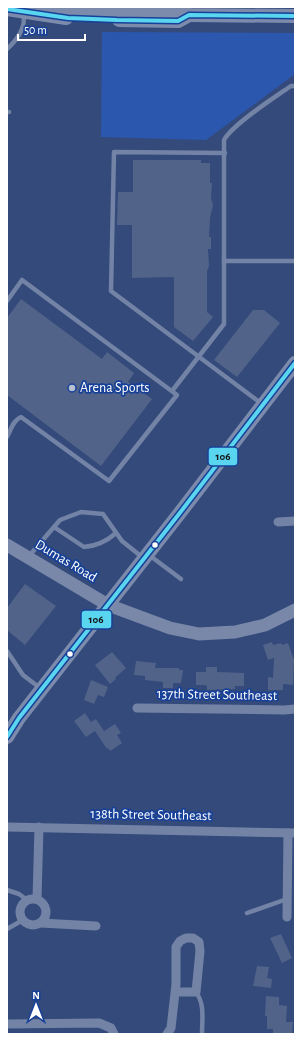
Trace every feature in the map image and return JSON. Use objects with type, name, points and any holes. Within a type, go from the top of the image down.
[{"type":"main road","points":[[53,7],[100,11],[178,10],[189,15],[295,16]]},
{"type":"main road","points":[[7,9],[68,18],[117,20],[178,21],[189,15]]},
{"type":"main road","points":[[7,737],[19,718],[295,363]]},
{"type":"street","points":[[278,522],[295,521]]},
{"type":"street","name":"Dumas Road","points":[[7,544],[108,605],[170,628],[198,634],[235,632],[265,625],[295,610]]},
{"type":"street","name":"137th Street Southeast","points":[[138,708],[295,709]]},
{"type":"street","name":"138th Street Southeast","points":[[7,826],[292,833]]},
{"type":"street","points":[[37,899],[39,827]]},
{"type":"street","points":[[287,918],[292,833]]},
{"type":"street","points":[[41,923],[46,916],[46,908],[41,901],[37,899],[33,898],[27,900],[22,905],[20,914],[23,920],[28,924],[33,925],[41,923],[96,926]]},
{"type":"street","points":[[167,1034],[170,1028],[175,992],[176,947],[180,941],[186,938],[193,938],[198,942],[200,951],[196,992],[175,992]]},
{"type":"street","points":[[7,1024],[99,1024],[113,1031]]},
{"type":"lane","points":[[7,49],[14,42],[23,28],[24,16],[21,11]]},
{"type":"lane","points":[[172,391],[224,324],[224,140],[228,134],[294,85]]},
{"type":"lane","points":[[225,153],[114,152],[111,290],[263,406]]},
{"type":"lane","points":[[224,261],[295,261]]},
{"type":"lane","points":[[7,301],[22,280],[177,395],[110,481],[21,417],[18,418],[8,430],[7,437]]},
{"type":"lane","points":[[28,557],[60,520],[81,512],[103,514],[122,541],[181,579]]},
{"type":"lane","points":[[54,527],[84,547],[99,544],[110,539],[116,533]]},
{"type":"lane","points":[[7,651],[23,675],[42,689]]},
{"type":"lane","points":[[7,890],[19,894],[27,900]]},
{"type":"lane","points":[[247,913],[287,899]]},
{"type":"lane","points":[[7,929],[23,920]]},
{"type":"lane","points":[[196,992],[201,998],[202,1034]]},
{"type":"shaded area","points":[[102,32],[295,33],[295,74],[206,140],[101,137]]},
{"type":"building","points":[[133,160],[201,160],[201,163],[210,163],[210,183],[212,183],[211,198],[213,205],[210,218],[209,237],[211,237],[211,249],[208,249],[209,266],[207,271],[207,312],[213,317],[193,341],[174,327],[174,277],[132,278],[132,225],[117,225],[118,192],[133,192]]},
{"type":"building","name":"Arena Sports","points":[[21,299],[102,359],[107,352],[134,373],[128,382],[152,399],[101,466],[7,395],[7,318]]},
{"type":"building","points":[[253,310],[264,310],[280,323],[237,377],[214,360]]},
{"type":"building","points":[[25,584],[56,606],[25,645],[7,630],[7,608]]},
{"type":"building","points":[[272,642],[273,645],[288,643],[294,660],[293,685],[283,684],[283,690],[268,690],[268,677],[273,678],[274,658],[268,660],[263,645]]},
{"type":"building","points":[[112,652],[126,668],[110,684],[95,665]]},
{"type":"building","points":[[136,661],[156,663],[155,668],[179,668],[179,670],[183,670],[181,683],[173,683],[173,688],[163,688],[163,682],[145,680],[145,676],[134,675]]},
{"type":"building","points":[[206,667],[217,667],[217,672],[244,673],[244,686],[235,686],[235,689],[207,690],[206,685],[196,685],[196,672],[206,672]]},
{"type":"building","points":[[91,680],[108,687],[104,697],[98,695],[94,704],[84,700]]},
{"type":"building","points":[[85,713],[91,722],[96,719],[104,731],[115,724],[121,733],[117,735],[122,743],[110,751],[95,731],[86,737],[74,721]]},
{"type":"building","points":[[281,934],[292,958],[282,963],[270,938]]},
{"type":"building","points":[[257,966],[269,967],[267,978],[272,979],[271,988],[253,986]]},
{"type":"building","points":[[266,996],[279,997],[279,1005],[287,1006],[286,1022],[293,1022],[292,1034],[273,1034],[273,1029],[267,1029],[267,1016],[265,1016]]},
{"type":"transit line","name":"106","points":[[7,9],[68,18],[117,20],[178,21],[189,15],[295,16]]},
{"type":"transit line","name":"106","points":[[7,737],[19,718],[295,363]]},
{"type":"place","name":"Arena Sports","points":[[72,388]]}]
